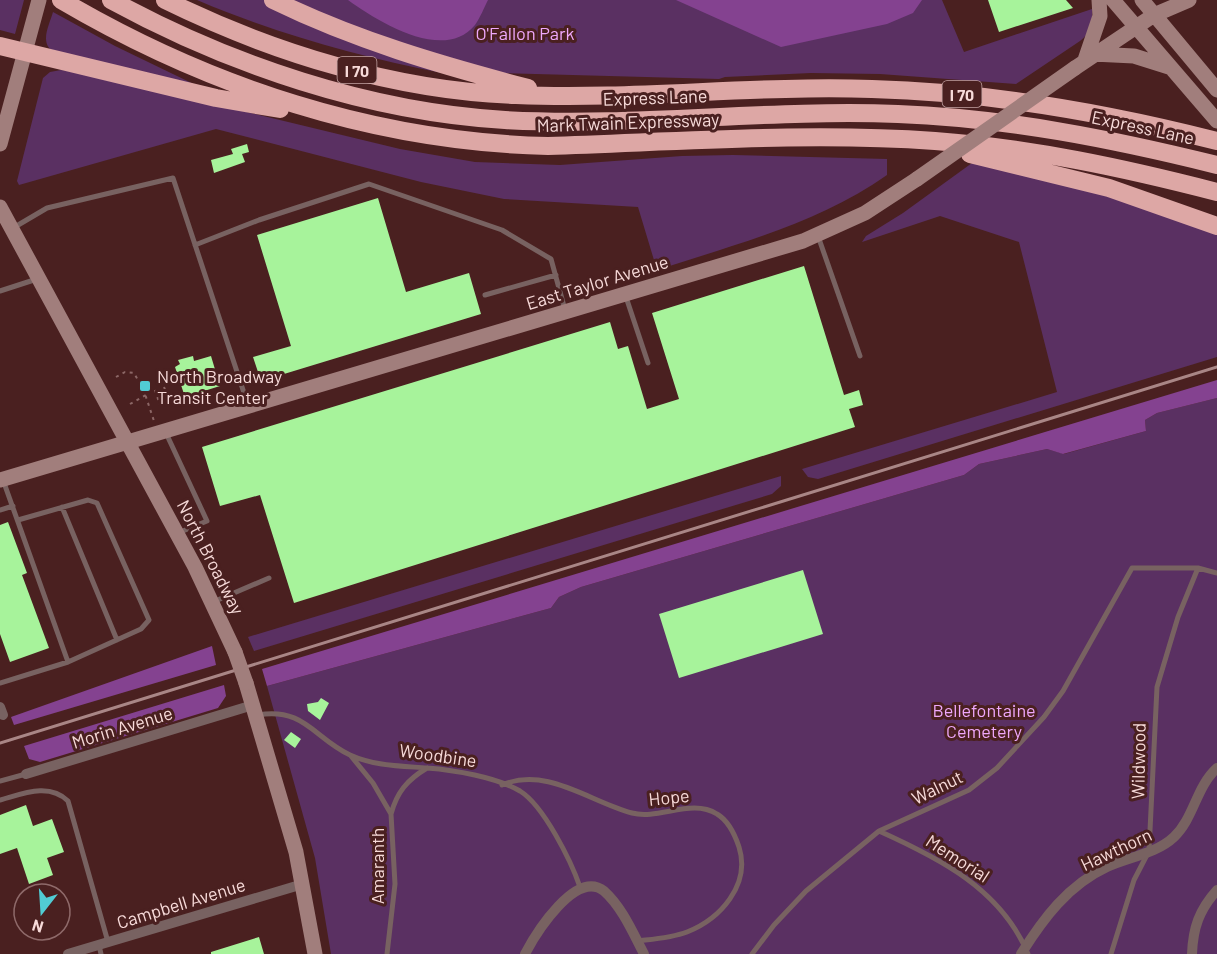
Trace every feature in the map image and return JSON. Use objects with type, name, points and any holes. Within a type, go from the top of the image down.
[{"type":"highway","name":"Mark Twain Expressway","points":[[61,0],[127,37],[199,70],[274,98],[350,119],[428,135],[508,145],[811,138],[904,139],[1057,156],[1115,167],[1217,192]]},
{"type":"highway","name":"Express Lane","points":[[111,0],[198,43],[272,71],[367,98],[464,116],[543,121],[780,113],[946,117],[1079,135],[1217,165]]},
{"type":"highway","name":"Mark Twain Expressway","points":[[165,0],[249,36],[362,72],[467,92],[559,96],[822,88],[951,93],[1088,111],[1217,141]]},
{"type":"highway","points":[[273,0],[334,29],[396,52],[559,96]]},
{"type":"highway","points":[[0,46],[25,54],[216,98],[350,119]]},
{"type":"highway","points":[[904,139],[1110,188],[1217,226]]},
{"type":"street","points":[[0,144],[5,110],[25,54],[39,0]]},
{"type":"street","points":[[1099,0],[1100,16],[1084,61],[1134,56],[1171,68]]},
{"type":"street","points":[[1113,0],[1217,121]]},
{"type":"street","points":[[1142,0],[1217,90]]},
{"type":"street","name":"East Taylor Avenue","points":[[2,480],[128,442],[160,426],[249,406],[818,235],[865,213],[1136,26],[1154,15],[1189,0]]},
{"type":"street","name":"North Broadway","points":[[0,207],[177,533],[213,602],[235,652],[255,710],[303,884],[315,954]]},
{"type":"street","name":"Morin Avenue","points":[[26,774],[255,710]]},
{"type":"street","name":"Hawthorn","points":[[1025,952],[1058,902],[1083,881],[1106,868],[1149,851],[1174,836],[1186,821],[1205,781],[1217,768]]},
{"type":"street","name":"Campbell Avenue","points":[[68,954],[103,947],[303,884]]},
{"type":"street","points":[[525,954],[543,924],[580,887],[589,885],[603,890],[627,922],[644,954]]},
{"type":"street","points":[[1192,954],[1197,918],[1217,890]]},
{"type":"lane","points":[[12,229],[47,208],[173,178],[249,406]]},
{"type":"lane","points":[[195,245],[269,216],[369,184],[502,230],[551,259],[566,312]]},
{"type":"lane","points":[[818,235],[860,356]]},
{"type":"lane","points":[[486,295],[556,276]]},
{"type":"lane","points":[[0,291],[39,279]]},
{"type":"lane","points":[[625,294],[648,363]]},
{"type":"lane","points":[[160,426],[207,521],[177,533]]},
{"type":"lane","points":[[2,480],[68,662]]},
{"type":"lane","points":[[0,683],[68,662],[141,629],[149,620],[96,503],[88,500],[18,520]]},
{"type":"lane","points":[[0,510],[13,506]]},
{"type":"lane","points":[[62,507],[117,640]]},
{"type":"lane","name":"Walnut","points":[[752,954],[774,925],[806,891],[879,831],[969,790],[998,768],[1044,717],[1063,691],[1132,568],[1198,568],[1217,573]]},
{"type":"lane","name":"Wildwood","points":[[1111,954],[1134,880],[1149,851],[1157,687],[1178,617],[1198,568]]},
{"type":"lane","points":[[213,602],[269,578]]},
{"type":"lane","name":"Woodbine","points":[[255,710],[293,716],[350,755],[377,763],[471,775],[520,791],[538,810],[574,870],[580,887]]},
{"type":"lane","name":"Amaranth","points":[[350,755],[373,783],[391,814]]},
{"type":"lane","name":"Amaranth","points":[[387,954],[395,884],[391,814],[396,798],[409,779],[427,768]]},
{"type":"lane","name":"Morin Avenue","points":[[0,781],[26,774]]},
{"type":"lane","name":"Hope","points":[[502,785],[519,778],[544,780],[631,813],[648,816],[699,808],[717,813],[731,828],[740,852],[740,876],[732,898],[711,918],[687,931],[663,938],[637,941]]},
{"type":"lane","points":[[0,800],[39,790],[56,793],[68,801],[103,947]]},
{"type":"lane","name":"Memorial","points":[[879,831],[943,862],[965,876],[989,897],[1025,952]]},
{"type":"path","points":[[116,377],[133,371],[160,426]]},
{"type":"path","points":[[164,387],[170,402]]},
{"type":"path","points":[[155,390],[160,405]]},
{"type":"path","points":[[130,404],[146,395]]},
{"type":"green space","points":[[0,0],[24,0],[15,34],[0,30]]},
{"type":"green space","points":[[197,0],[264,0],[299,18],[442,73],[318,43]]},
{"type":"green space","name":"O'Fallon Park","points":[[284,0],[942,0],[964,52],[1092,9],[1092,23],[1084,38],[1016,84],[880,74],[811,73],[719,79],[502,73],[401,48]]},
{"type":"green space","points":[[53,12],[115,46],[206,90],[54,52],[49,48],[46,39]]},
{"type":"green space","points":[[61,70],[80,72],[400,149],[475,162],[560,165],[682,156],[733,155],[887,159],[887,175],[834,206],[777,231],[657,270],[638,207],[504,199],[421,182],[216,129],[19,185],[17,181],[43,78],[50,72]]},
{"type":"green space","points":[[972,163],[1078,184],[1217,232],[1217,357],[818,479],[808,477],[802,469],[1057,392],[1019,242],[940,216],[862,242],[866,236],[903,213]]},
{"type":"green space","name":"Bellefontaine Cemetery","points":[[1217,398],[1217,954],[331,954],[315,858],[267,686],[551,608],[559,597],[581,587],[964,475],[979,464],[1047,449],[1064,454],[1146,431],[1145,420],[1157,413]]},
{"type":"green space","points":[[781,476],[781,486],[772,494],[254,651],[248,637]]},
{"type":"shaded area","points":[[348,0],[488,0],[475,25],[462,36],[446,40],[411,35],[376,18]]},
{"type":"shaded area","points":[[676,0],[922,0],[913,13],[887,24],[781,47]]},
{"type":"shaded area","points":[[1217,380],[1217,398],[1157,413],[1145,420],[1146,431],[1063,454],[1047,449],[979,464],[964,475],[581,587],[559,597],[551,608],[267,686],[262,669]]},
{"type":"shaded area","points":[[212,646],[216,665],[14,725],[11,717]]},
{"type":"shaded area","points":[[224,685],[226,696],[218,708],[40,762],[29,759],[24,746]]},
{"type":"building","points":[[988,0],[1066,0],[1073,8],[999,32]]},
{"type":"building","points":[[247,144],[249,152],[242,154],[245,162],[214,173],[211,160],[233,154],[231,149]]},
{"type":"building","points":[[378,198],[406,292],[469,273],[481,314],[261,381],[253,357],[291,346],[257,235]]},
{"type":"building","points":[[804,266],[844,395],[859,390],[863,405],[849,409],[855,427],[294,603],[260,495],[220,506],[202,447],[610,322],[618,349],[628,346],[647,409],[679,399],[652,313]]},
{"type":"building","points":[[193,356],[194,361],[211,356],[220,386],[185,397],[175,367],[180,364],[178,360]]},
{"type":"building","points":[[8,522],[27,573],[22,575],[49,648],[10,662],[0,634],[0,525]]},
{"type":"building","points":[[803,570],[823,634],[679,678],[659,614]]},
{"type":"building","points":[[321,698],[329,703],[320,720],[308,711],[307,704],[318,702]]},
{"type":"building","points":[[291,732],[301,739],[295,748],[284,740]]},
{"type":"building","points":[[26,805],[33,826],[52,819],[64,852],[47,858],[53,875],[28,882],[17,848],[0,854],[0,815]]},
{"type":"building","points":[[259,937],[264,954],[211,954],[211,952]]},
{"type":"railway","points":[[0,743],[1217,367]]},
{"type":"place","name":"North Broadway Transit Center","points":[[145,386]]}]
